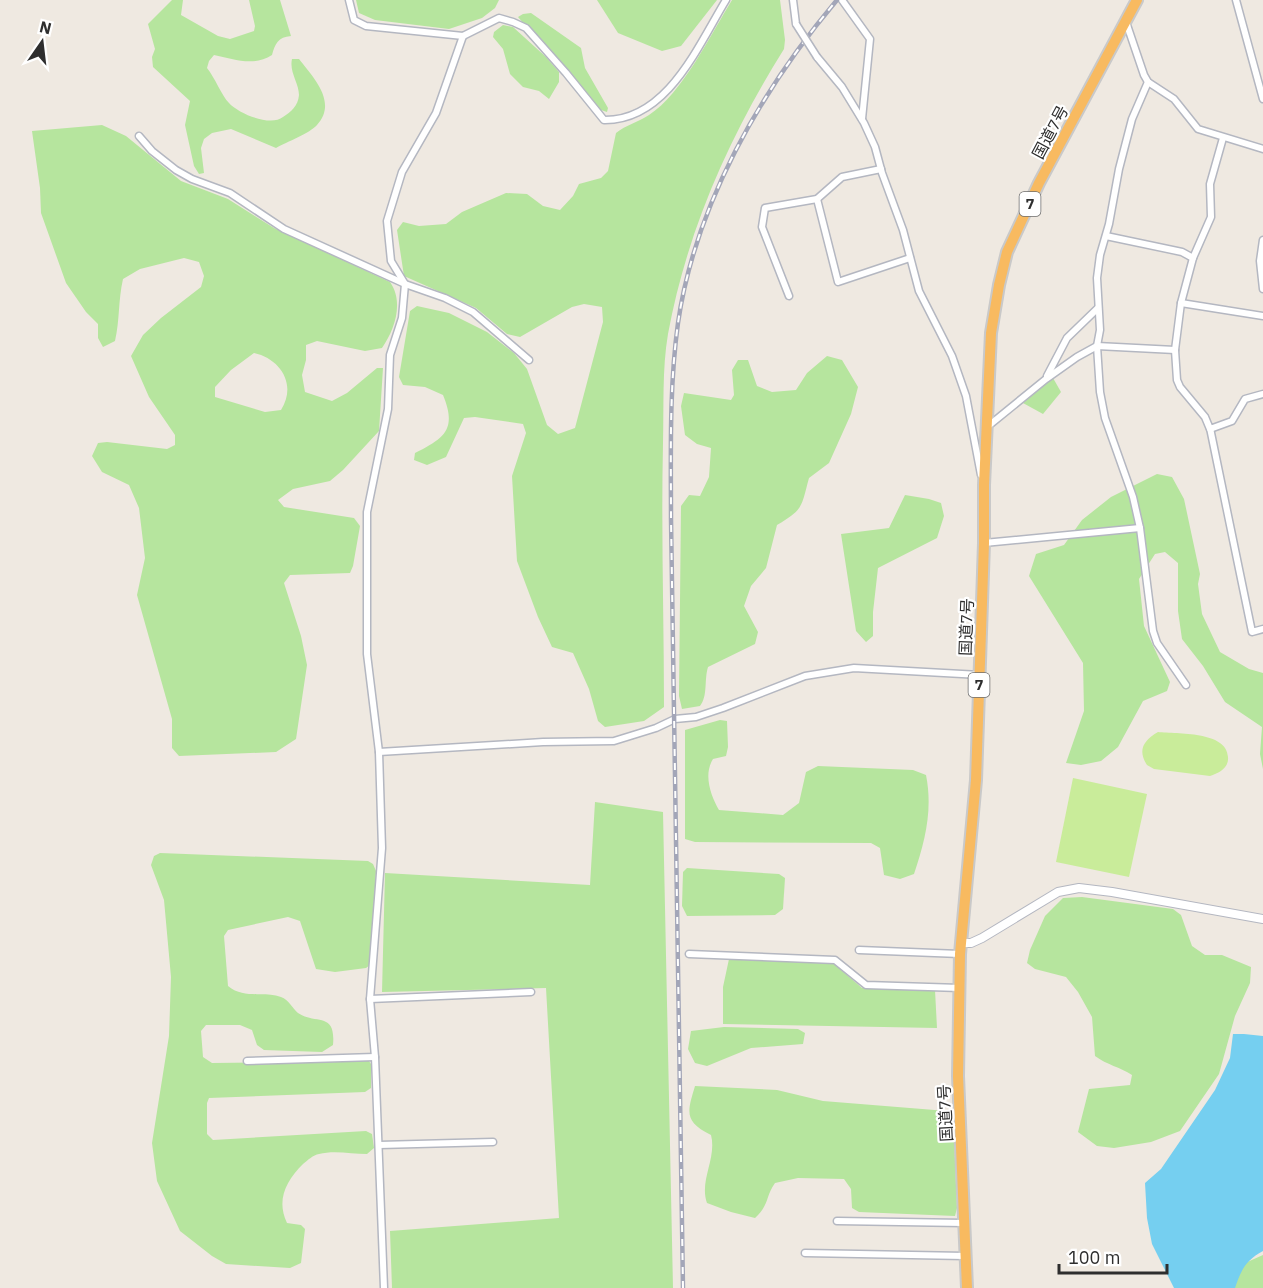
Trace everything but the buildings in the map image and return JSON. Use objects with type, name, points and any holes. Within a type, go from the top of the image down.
[{"type":"highway","name":"国道7号","points":[[967,1288],[958,1076],[961,948],[976,780],[984,484],[991,333],[1007,252],[1039,183],[1137,0]]},
{"type":"street","points":[[349,0],[354,20],[366,26],[463,36],[499,18],[526,28],[604,120],[615,120],[657,101],[669,89],[726,0]]},
{"type":"street","points":[[793,0],[796,24],[817,57],[842,87],[875,147],[903,230],[919,291],[952,356],[966,396],[975,450],[984,484]]},
{"type":"street","points":[[842,0],[870,39],[862,120]]},
{"type":"street","points":[[1236,0],[1263,99]]},
{"type":"street","points":[[1126,21],[1148,82],[1174,99],[1198,129],[1263,149]]},
{"type":"street","points":[[384,1288],[375,1058],[370,999],[382,848],[378,752],[367,654],[367,512],[388,410],[390,355],[402,318],[405,284],[392,261],[387,221],[402,172],[436,113],[463,36]]},
{"type":"street","points":[[1148,82],[1132,119],[1100,255],[1097,278],[1100,392],[1105,418],[1133,497],[1140,528],[1153,631],[1157,643],[1186,685]]},
{"type":"street","points":[[139,136],[152,151],[176,170],[192,179],[230,193],[284,229],[473,312],[529,360]]},
{"type":"street","points":[[1223,138],[1210,184],[1211,218],[1193,258],[1181,303],[1175,350],[1177,380],[1180,387],[1205,417],[1210,429],[1252,632],[1263,629]]},
{"type":"street","points":[[789,296],[762,226],[765,208],[816,200],[842,177],[881,169]]},
{"type":"street","points":[[816,200],[837,282],[910,258]]},
{"type":"street","points":[[1106,236],[1182,252],[1193,258]]},
{"type":"street","points":[[1263,240],[1260,261],[1263,289]]},
{"type":"street","points":[[1181,303],[1263,316]]},
{"type":"street","points":[[1046,379],[1067,338],[1098,308]]},
{"type":"street","points":[[986,427],[1046,379],[1077,357],[1098,346],[1175,350]]},
{"type":"street","points":[[1210,429],[1232,421],[1245,399],[1263,394]]},
{"type":"street","points":[[984,543],[1140,528]]},
{"type":"street","points":[[378,752],[543,742],[614,741],[656,728],[675,719],[696,717],[723,708],[805,676],[854,668],[980,675]]},
{"type":"street","points":[[860,950],[961,948],[982,938],[1058,892],[1078,888],[1112,892],[1263,920]]},
{"type":"street","points":[[689,954],[835,960],[866,985],[960,988]]},
{"type":"street","points":[[370,999],[531,992]]},
{"type":"street","points":[[248,1061],[375,1058]]},
{"type":"street","points":[[379,1145],[493,1142]]},
{"type":"street","points":[[837,1221],[964,1223]]},
{"type":"street","points":[[805,1253],[965,1256]]},
{"type":"green space","points":[[172,0],[183,0],[181,15],[218,36],[230,39],[254,31],[249,0],[280,0],[291,36],[278,42],[272,55],[258,61],[251,61],[214,55],[207,68],[226,100],[234,107],[247,115],[271,121],[286,115],[297,102],[299,91],[291,64],[292,59],[299,59],[321,90],[324,99],[323,116],[317,125],[276,148],[231,129],[212,133],[204,139],[201,148],[204,173],[199,174],[194,166],[185,125],[190,101],[153,67],[152,57],[155,49],[148,24]]},
{"type":"green space","points":[[356,0],[499,0],[495,8],[482,18],[449,29],[375,20],[359,13]]},
{"type":"green space","points":[[597,0],[717,0],[681,46],[662,51],[618,33]]},
{"type":"green space","points":[[732,0],[780,0],[784,49],[745,116],[712,186],[686,258],[668,334],[664,374],[662,476],[664,707],[644,721],[605,727],[598,721],[589,689],[573,653],[552,647],[517,561],[512,476],[526,433],[523,424],[475,417],[464,418],[446,457],[427,465],[414,460],[415,453],[434,442],[446,431],[449,416],[447,407],[443,395],[425,387],[403,385],[399,377],[410,311],[417,306],[449,313],[487,332],[514,353],[527,369],[547,425],[558,434],[575,428],[603,322],[602,307],[584,304],[572,307],[520,337],[507,334],[476,308],[404,276],[397,230],[403,222],[419,226],[446,224],[462,212],[506,193],[527,194],[543,206],[560,210],[573,196],[579,184],[601,178],[608,171],[616,133],[649,115],[673,93],[695,62]]},
{"type":"green space","points":[[531,13],[581,48],[585,68],[608,108],[607,112],[598,109],[518,17]]},
{"type":"green space","points":[[503,25],[513,27],[559,72],[559,82],[549,99],[539,91],[523,87],[510,74],[503,49],[493,37],[494,32]]},
{"type":"green space","points":[[102,125],[126,136],[181,181],[228,199],[274,228],[390,282],[394,290],[396,315],[391,332],[382,348],[365,351],[317,341],[306,345],[306,360],[302,375],[305,392],[332,401],[347,393],[377,368],[383,368],[379,431],[330,481],[293,489],[278,500],[284,507],[354,518],[360,526],[350,573],[290,575],[284,583],[301,636],[307,665],[296,739],[276,752],[179,756],[172,748],[172,719],[137,595],[145,558],[139,508],[129,485],[102,472],[92,456],[98,443],[167,449],[175,445],[175,435],[149,397],[131,356],[143,335],[201,287],[204,276],[199,262],[184,258],[140,269],[123,279],[115,341],[103,347],[98,338],[98,324],[86,312],[66,283],[41,213],[32,131]],"holes":[[[254,353],[264,356],[279,367],[287,383],[286,401],[281,410],[265,412],[215,397],[215,387],[231,370]]]},
{"type":"green space","points":[[827,356],[842,360],[858,387],[851,414],[829,463],[809,478],[797,511],[777,525],[766,568],[751,586],[744,606],[758,632],[755,644],[708,667],[704,698],[700,706],[682,709],[679,696],[681,506],[689,495],[700,496],[709,477],[711,448],[697,444],[685,435],[681,406],[684,393],[731,400],[734,395],[732,370],[738,360],[748,360],[757,386],[772,392],[796,390],[807,373]]},
{"type":"green space","points":[[1053,378],[1061,392],[1043,414],[1023,403]]},
{"type":"green space","points":[[1157,474],[1172,477],[1184,499],[1200,574],[1198,584],[1202,614],[1220,652],[1249,669],[1263,673],[1263,769],[1260,754],[1262,727],[1225,702],[1203,666],[1182,639],[1178,611],[1178,563],[1165,552],[1155,554],[1139,579],[1144,626],[1170,682],[1167,691],[1143,701],[1118,747],[1101,761],[1081,765],[1066,763],[1084,711],[1083,663],[1029,576],[1036,554],[1064,545],[1082,520],[1111,497]]},
{"type":"green space","points":[[905,495],[941,503],[944,516],[937,538],[878,568],[873,636],[866,642],[856,631],[841,534],[889,528]]},
{"type":"green space","points":[[720,720],[727,721],[728,747],[726,756],[713,759],[708,778],[719,810],[783,815],[799,803],[806,772],[818,766],[913,770],[926,775],[929,801],[927,825],[914,874],[900,879],[884,875],[880,848],[871,843],[695,842],[685,839],[685,730]]},
{"type":"green space","points":[[1158,732],[1188,734],[1219,742],[1228,757],[1227,764],[1220,772],[1210,776],[1154,769],[1147,765],[1142,750],[1149,738]]},
{"type":"green space","points":[[1073,778],[1147,794],[1129,877],[1056,862]]},
{"type":"green space","points":[[595,802],[663,812],[673,1288],[392,1288],[390,1231],[559,1218],[546,988],[382,992],[385,873],[590,885]]},
{"type":"green space","points":[[160,853],[368,861],[373,864],[376,871],[370,965],[366,968],[335,972],[316,969],[300,921],[288,917],[228,930],[224,936],[228,986],[241,993],[268,994],[284,998],[298,1013],[328,1023],[333,1034],[333,1045],[322,1052],[264,1050],[257,1045],[252,1030],[240,1025],[206,1025],[201,1031],[203,1057],[212,1063],[369,1061],[371,1064],[371,1088],[365,1092],[209,1098],[207,1103],[207,1134],[213,1140],[366,1131],[372,1134],[374,1148],[367,1154],[337,1152],[317,1155],[303,1164],[292,1177],[284,1191],[282,1206],[284,1215],[287,1223],[301,1225],[305,1229],[301,1263],[290,1268],[226,1264],[212,1256],[180,1231],[157,1181],[152,1143],[169,1036],[171,977],[164,900],[151,865],[154,856]]},
{"type":"green space","points":[[687,868],[779,874],[785,878],[783,909],[775,915],[687,916],[682,906],[683,872]]},
{"type":"green space","points":[[1082,897],[1173,909],[1181,915],[1192,946],[1205,955],[1222,955],[1251,967],[1250,983],[1235,1016],[1219,1074],[1180,1131],[1151,1142],[1114,1148],[1097,1146],[1078,1132],[1089,1089],[1130,1085],[1132,1075],[1095,1056],[1092,1017],[1078,992],[1066,977],[1035,969],[1027,963],[1030,950],[1045,916],[1063,898]]},
{"type":"green space","points":[[729,959],[833,963],[862,988],[935,990],[937,1028],[723,1024],[723,987]]},
{"type":"green space","points":[[724,1027],[798,1029],[805,1033],[803,1044],[751,1048],[707,1066],[695,1063],[688,1049],[691,1031]]},
{"type":"green space","points":[[695,1086],[777,1090],[823,1101],[947,1111],[953,1114],[957,1208],[955,1216],[859,1212],[852,1208],[851,1189],[844,1179],[798,1178],[775,1183],[763,1209],[755,1218],[707,1203],[705,1186],[712,1144],[711,1135],[696,1125],[690,1115],[690,1103]]},
{"type":"green space","points":[[1263,1255],[1263,1288],[1230,1288],[1245,1263]]},
{"type":"water","points":[[1233,1034],[1263,1036],[1263,1251],[1245,1266],[1235,1288],[1174,1288],[1152,1244],[1147,1218],[1145,1183],[1161,1169],[1215,1090],[1230,1058]]},
{"type":"railway","points":[[683,1288],[671,519],[672,397],[675,347],[687,279],[699,235],[735,151],[782,72],[837,0]]}]
